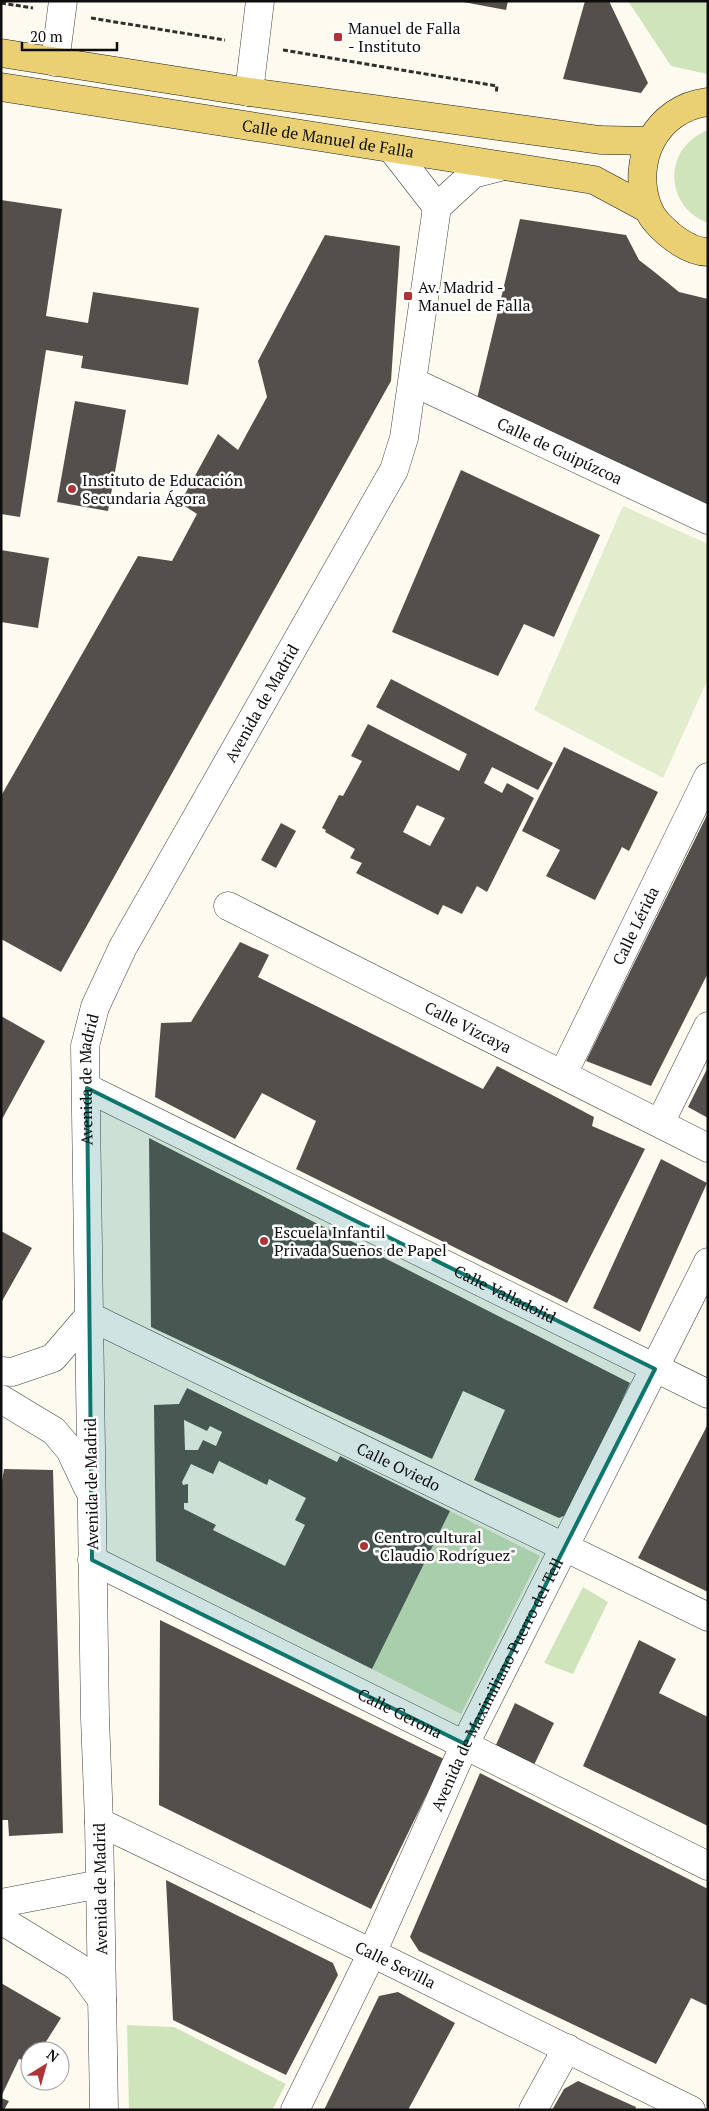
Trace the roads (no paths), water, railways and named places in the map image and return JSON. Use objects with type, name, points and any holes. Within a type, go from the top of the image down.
[{"type":"main road","points":[[1,53],[249,92],[600,140],[650,141]]},
{"type":"main road","name":"Calle de Manuel de Falla","points":[[1,87],[597,181],[648,209]]},
{"type":"main road","points":[[708,102],[693,104],[670,116],[650,141],[641,176],[648,209],[657,223],[679,242],[708,252]]},
{"type":"street","points":[[55,62],[63,1]]},
{"type":"street","points":[[249,92],[260,1]]},
{"type":"street","points":[[392,149],[437,207],[473,174],[500,167]]},
{"type":"street","name":"Avenida de Madrid","points":[[101,2104],[102,2000],[92,1560],[85,1046],[95,1007],[128,939],[394,470],[404,438],[437,207]]},
{"type":"street","name":"Calle de Guipúzcoa","points":[[413,382],[708,520]]},
{"type":"street","name":"Calle Lérida","points":[[563,1074],[708,777]]},
{"type":"street","name":"Calle Vizcaya","points":[[228,906],[708,1148]]},
{"type":"street","points":[[660,1123],[708,1026]]},
{"type":"street","name":"Calle Valladolid","points":[[87,1088],[708,1394]]},
{"type":"street","name":"Avenida de Maximiliano Puerro del Tell","points":[[295,2110],[372,1952],[465,1744],[708,1262]]},
{"type":"street","points":[[1,1371],[12,1372],[53,1358],[89,1316]]},
{"type":"street","name":"Calle Oviedo","points":[[89,1316],[708,1617]]},
{"type":"street","points":[[1,1399],[54,1431],[70,1450],[92,1496]]},
{"type":"street","name":"Calle Gerona","points":[[92,1560],[708,1866]]},
{"type":"street","name":"Calle Sevilla","points":[[99,1822],[372,1952],[567,2048],[677,2107]]},
{"type":"street","points":[[1,1903],[100,1884]]},
{"type":"street","points":[[1,1920],[78,1967],[102,2000]]},
{"type":"street","points":[[533,2110],[567,2048]]},
{"type":"place","name":"Manuel de Falla - Instituto","points":[[338,37]]},
{"type":"place","name":"Av. Madrid - Manuel de Falla","points":[[408,296]]},
{"type":"place","name":"Instituto de Educación Secundaria Ágora","points":[[72,489]]},
{"type":"place","name":"Escuela Infantil Privada Sueños de Papel","points":[[264,1241]]},
{"type":"place","name":"Centro cultural \"Claudio Rodríguez\"","points":[[364,1546]]}]
